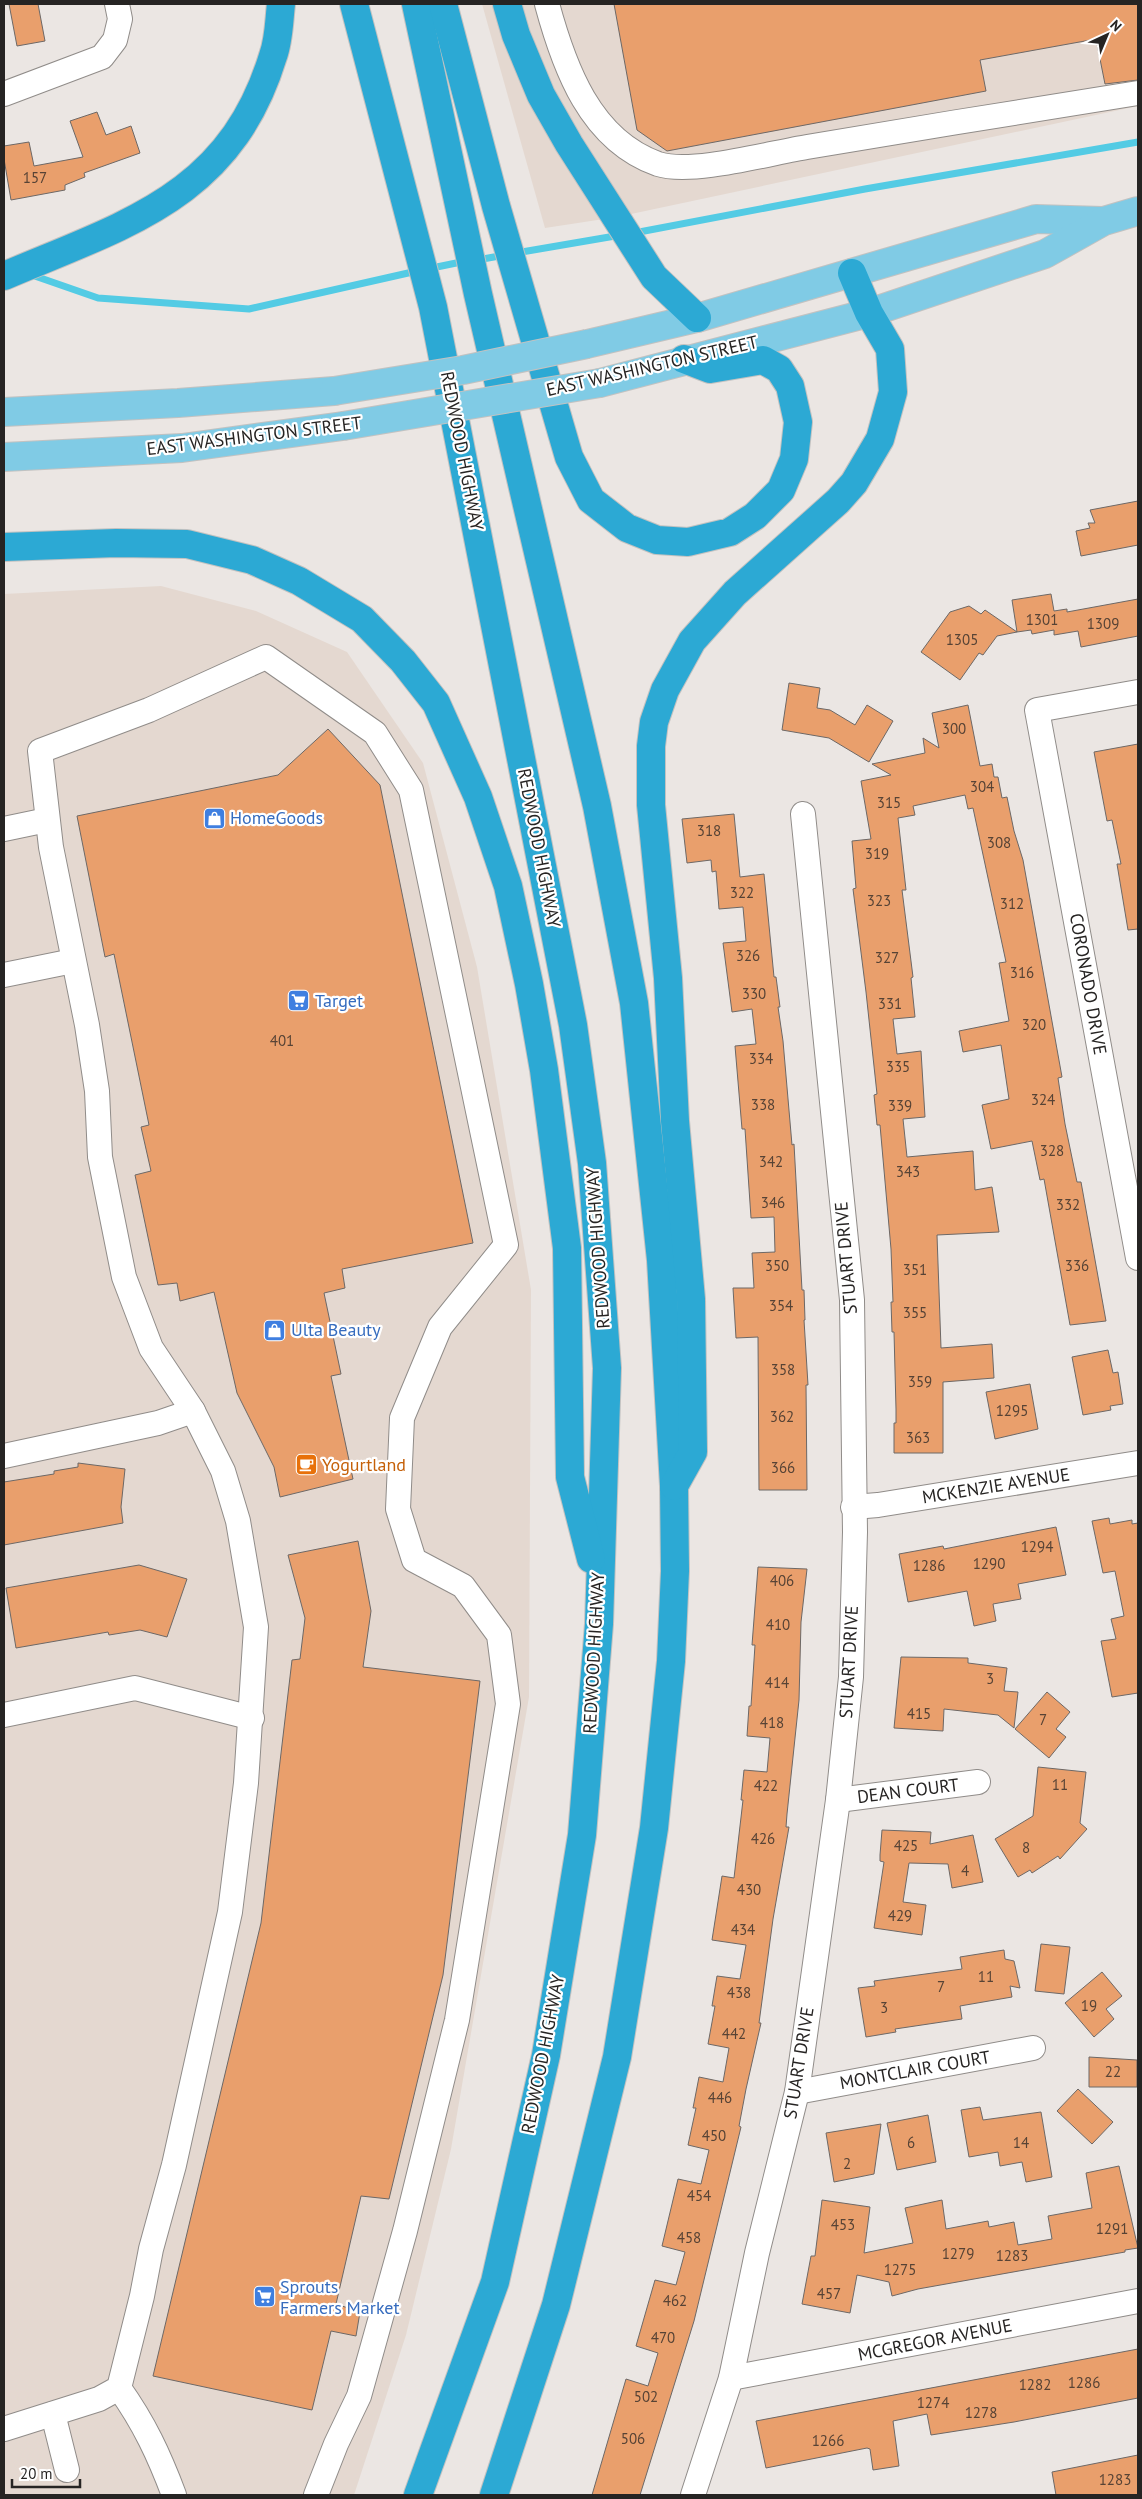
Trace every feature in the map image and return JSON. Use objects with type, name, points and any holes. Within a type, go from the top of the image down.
[{"type":"highway","points":[[4,276],[143,216],[196,180],[242,128],[257,100],[274,54],[281,4]]},
{"type":"highway","name":"REDWOOD HIGHWAY","points":[[354,4],[434,307],[571,1015],[591,1153],[607,1368],[598,1632],[582,1835],[546,2055],[495,2282],[418,2495]]},
{"type":"highway","points":[[416,4],[478,294],[596,806],[634,1003],[661,1260],[674,1486],[675,1571],[671,1661],[654,1828],[617,2057],[556,2305],[494,2495]]},
{"type":"highway","points":[[443,4],[496,206],[569,457],[591,500],[627,528],[657,540],[688,542],[730,532],[755,516],[781,490],[794,459],[798,422],[790,386],[779,369],[763,360],[710,369],[684,359]]},
{"type":"highway","points":[[507,4],[516,35],[542,95],[579,160],[654,277],[697,318]]},
{"type":"highway","points":[[674,1486],[693,1452],[692,1309],[675,1121],[668,978],[651,805],[651,746],[654,722],[665,690],[692,641],[735,593],[838,501],[854,483],[880,439],[893,392],[890,349],[869,313],[852,273]]},
{"type":"highway","points":[[4,547],[116,543],[187,544],[252,560],[299,581],[362,619],[403,661],[436,703],[478,797],[508,886],[529,984],[544,1070],[567,1248],[570,1477],[598,1590]]},
{"type":"main road","name":"EAST WASHINGTON STREET","points":[[4,457],[182,448],[343,426],[600,383],[684,359],[869,313],[1045,254],[1104,221],[1138,211]]},
{"type":"main road","name":"EAST WASHINGTON STREET","points":[[4,412],[169,404],[334,391],[463,370],[587,344],[697,318],[1036,219],[1104,221]]},
{"type":"street","points":[[4,94],[102,57],[115,40],[120,20],[117,4]]},
{"type":"street","points":[[546,4],[556,40],[580,95],[600,122],[624,147],[659,164],[700,167],[805,147],[1138,93]]},
{"type":"street","points":[[4,2429],[99,2399],[119,2388],[142,2296],[151,2249],[174,2165],[230,1912],[252,1718],[256,1627],[238,1521],[223,1471],[192,1411],[152,1348],[127,1287],[100,1157],[97,1091],[87,1025],[47,820],[40,751],[149,710],[266,657],[375,733],[411,790],[506,1245],[440,1327],[402,1418],[398,1509],[414,1560],[463,1586],[499,1635],[508,1704],[457,2020],[405,2231],[359,2396],[336,2444],[316,2495]]},
{"type":"street","name":"CORONADO DRIVE","points":[[1138,692],[1037,710],[1138,1258]]},
{"type":"street","name":"STUART DRIVE","points":[[693,2495],[731,2378],[755,2262],[797,2092],[838,1800],[851,1677],[855,1532],[853,1507],[852,1300],[803,814]]},
{"type":"street","points":[[4,829],[47,820]]},
{"type":"street","points":[[4,975],[73,961]]},
{"type":"street","points":[[4,1456],[158,1423],[192,1411]]},
{"type":"street","name":"MCKENZIE AVENUE","points":[[853,1507],[878,1505],[1138,1463]]},
{"type":"street","points":[[4,1715],[135,1688],[252,1718]]},
{"type":"street","name":"DEAN COURT","points":[[838,1800],[978,1782]]},
{"type":"street","name":"MONTCLAIR COURT","points":[[797,2092],[1033,2048]]},
{"type":"street","name":"MCGREGOR AVENUE","points":[[731,2378],[1138,2301]]},
{"type":"street","points":[[119,2388],[142,2421],[154,2444],[174,2495]]},
{"type":"street","points":[[54,2414],[66,2470]]},
{"type":"shaded area","points":[[482,4],[1138,4],[1138,106],[617,217],[545,228]]},
{"type":"shaded area","points":[[161,586],[256,611],[347,652],[423,763],[477,967],[531,1290],[529,1697],[451,2149],[406,2335],[354,2495],[4,2495],[4,594]]},
{"type":"building","points":[[9,4],[38,4],[45,41],[17,46]]},
{"type":"building","points":[[614,4],[1138,4],[1138,80],[1105,84],[1096,39],[980,60],[986,91],[667,151],[637,130]]},
{"type":"building","points":[[97,112],[106,135],[131,126],[140,153],[84,173],[85,177],[65,185],[65,190],[11,200],[4,159],[4,146],[29,142],[34,166],[83,157],[70,121]]},
{"type":"building","points":[[1138,501],[1138,545],[1081,556],[1076,531],[1090,528],[1088,523],[1095,523],[1090,510]]},
{"type":"building","points":[[1051,594],[1054,611],[1067,609],[1067,612],[1138,599],[1138,636],[1081,647],[1078,631],[1054,635],[1054,630],[1032,634],[1031,630],[1017,632],[1012,600]]},
{"type":"building","points":[[969,606],[981,614],[985,610],[1017,632],[997,636],[983,655],[979,653],[960,680],[921,652],[950,612]]},
{"type":"building","points":[[789,683],[820,688],[817,708],[830,710],[855,725],[867,705],[893,721],[869,762],[829,738],[782,730]]},
{"type":"building","points":[[968,705],[980,766],[992,764],[994,777],[998,777],[1002,798],[1007,797],[1014,831],[1023,860],[1062,1077],[1058,1078],[1065,1124],[1077,1182],[1081,1182],[1106,1321],[1070,1325],[1044,1179],[1040,1180],[1032,1141],[991,1149],[982,1105],[1009,1099],[1001,1045],[963,1052],[959,1031],[1009,1021],[999,963],[1006,962],[973,808],[968,809],[965,795],[913,806],[915,815],[898,818],[906,890],[902,890],[913,977],[911,978],[915,1017],[893,1019],[897,1054],[921,1051],[925,1117],[903,1119],[907,1157],[973,1151],[975,1190],[992,1187],[999,1232],[937,1235],[941,1348],[992,1344],[994,1378],[943,1382],[943,1453],[894,1453],[896,1409],[894,1332],[892,1332],[891,1302],[893,1302],[891,1249],[880,1125],[877,1125],[874,1095],[877,1094],[853,889],[856,888],[852,841],[871,839],[861,781],[891,775],[872,764],[925,753],[923,738],[939,748],[932,713]]},
{"type":"building","points":[[328,729],[380,785],[473,1243],[342,1269],[345,1288],[324,1293],[341,1374],[331,1376],[353,1479],[280,1497],[274,1467],[237,1393],[214,1292],[180,1301],[177,1283],[158,1285],[135,1175],[151,1171],[141,1127],[149,1125],[114,954],[105,957],[77,816],[278,775]]},
{"type":"building","points":[[1138,744],[1138,929],[1128,930],[1117,864],[1121,864],[1112,820],[1107,821],[1094,752]]},
{"type":"building","points":[[734,814],[740,877],[764,874],[774,977],[776,977],[780,1007],[778,1007],[783,1041],[792,1145],[794,1144],[802,1290],[804,1290],[808,1385],[806,1385],[807,1490],[759,1490],[758,1337],[736,1338],[733,1288],[754,1288],[752,1253],[775,1252],[774,1217],[751,1218],[745,1129],[742,1129],[735,1046],[756,1044],[752,1009],[732,1012],[723,943],[746,941],[743,907],[719,909],[716,871],[712,872],[711,860],[687,863],[682,819]]},
{"type":"building","points":[[1108,1350],[1113,1373],[1118,1372],[1123,1404],[1110,1406],[1111,1410],[1083,1415],[1072,1357]]},
{"type":"building","points":[[1030,1384],[1038,1429],[995,1439],[986,1392]]},
{"type":"building","points":[[78,1463],[125,1469],[121,1507],[123,1523],[4,1545],[4,1482],[54,1474],[54,1471],[78,1467]]},
{"type":"building","points":[[1109,1518],[1110,1524],[1132,1520],[1132,1524],[1138,1523],[1138,1693],[1112,1697],[1101,1641],[1116,1639],[1111,1619],[1124,1616],[1115,1571],[1103,1573],[1092,1521]]},
{"type":"building","points":[[1056,1527],[1066,1575],[1018,1584],[1021,1599],[993,1604],[996,1621],[974,1626],[967,1591],[908,1602],[899,1554],[943,1546],[944,1549]]},
{"type":"building","points":[[358,1541],[371,1611],[363,1667],[480,1681],[443,1975],[389,2199],[361,2196],[336,2304],[360,2312],[356,2336],[331,2331],[312,2410],[153,2376],[261,1923],[292,1660],[300,1659],[305,1618],[288,1555]]},
{"type":"building","points":[[139,1565],[187,1579],[167,1637],[140,1630],[109,1635],[108,1632],[16,1648],[6,1588]]},
{"type":"building","points":[[758,1567],[807,1569],[801,1622],[799,1700],[786,1827],[789,1827],[773,1919],[759,2023],[761,2023],[746,2089],[739,2126],[741,2127],[694,2321],[640,2495],[592,2495],[626,2379],[648,2386],[658,2353],[636,2346],[655,2280],[676,2285],[685,2252],[662,2246],[678,2179],[701,2184],[709,2150],[688,2145],[696,2108],[693,2108],[699,2077],[723,2082],[729,2048],[708,2044],[715,2006],[712,2006],[717,1976],[740,1979],[746,1945],[712,1940],[722,1876],[734,1878],[743,1800],[741,1800],[744,1770],[767,1772],[770,1738],[747,1736],[755,1645],[752,1645]]},
{"type":"building","points":[[901,1657],[968,1658],[968,1663],[1007,1668],[1004,1691],[1018,1692],[1014,1728],[998,1715],[944,1709],[943,1731],[894,1728]]},
{"type":"building","points":[[1047,1692],[1070,1712],[1056,1729],[1066,1737],[1049,1758],[1015,1729]]},
{"type":"building","points":[[1038,1767],[1086,1772],[1080,1823],[1087,1829],[1060,1859],[1058,1856],[1032,1873],[1030,1870],[1018,1877],[995,1839],[1033,1816]]},
{"type":"building","points":[[882,1830],[931,1832],[930,1844],[973,1835],[983,1882],[952,1888],[948,1864],[909,1863],[903,1902],[926,1905],[922,1935],[874,1928],[884,1862],[880,1861]]},
{"type":"building","points":[[1041,1944],[1070,1947],[1064,1994],[1035,1991]]},
{"type":"building","points":[[1004,1950],[1005,1959],[1014,1961],[1020,1988],[1010,1986],[1012,1997],[960,2006],[962,2019],[895,2029],[896,2032],[866,2037],[858,1988],[875,1986],[874,1981],[962,1969],[960,1957]]},
{"type":"building","points":[[1102,1972],[1122,1996],[1106,2009],[1114,2019],[1094,2037],[1065,2003]]},
{"type":"building","points":[[1089,2057],[1137,2060],[1137,2087],[1089,2087]]},
{"type":"building","points":[[1078,2089],[1113,2122],[1092,2144],[1057,2111]]},
{"type":"building","points":[[980,2107],[983,2120],[1041,2112],[1052,2177],[1026,2182],[1022,2162],[1000,2166],[998,2152],[969,2157],[961,2110]]},
{"type":"building","points":[[928,2115],[936,2162],[897,2170],[887,2123]]},
{"type":"building","points":[[881,2124],[874,2174],[834,2182],[826,2133]]},
{"type":"building","points":[[1119,2166],[1138,2248],[1125,2250],[1125,2252],[918,2289],[892,2296],[889,2282],[857,2275],[850,2313],[802,2304],[811,2256],[815,2256],[822,2200],[870,2207],[864,2253],[913,2243],[905,2208],[942,2200],[946,2229],[988,2221],[989,2227],[1014,2222],[1018,2245],[1052,2239],[1048,2216],[1092,2208],[1086,2173]]},
{"type":"building","points":[[1138,2349],[1138,2398],[1014,2422],[931,2435],[927,2414],[893,2421],[899,2466],[873,2470],[870,2449],[867,2448],[766,2468],[756,2421]]},
{"type":"building","points":[[1138,2455],[1138,2495],[1056,2495],[1052,2472]]},
{"type":"waterway","points":[[634,233],[865,189],[1138,142]]},
{"type":"waterway","points":[[516,253],[621,235]]},
{"type":"waterway","points":[[477,260],[505,255]]},
{"type":"waterway","points":[[427,269],[466,261]]},
{"type":"waterway","points":[[29,274],[98,298],[249,309],[417,271]]},
{"type":"place","name":"HomeGoods","points":[[214,818]]},
{"type":"place","name":"Target","points":[[299,1001]]},
{"type":"place","name":"Ulta Beauty","points":[[275,1330]]},
{"type":"place","name":"Yogurtland","points":[[306,1465]]},
{"type":"place","name":"Sprouts Farmers Market","points":[[264,2297]]}]
